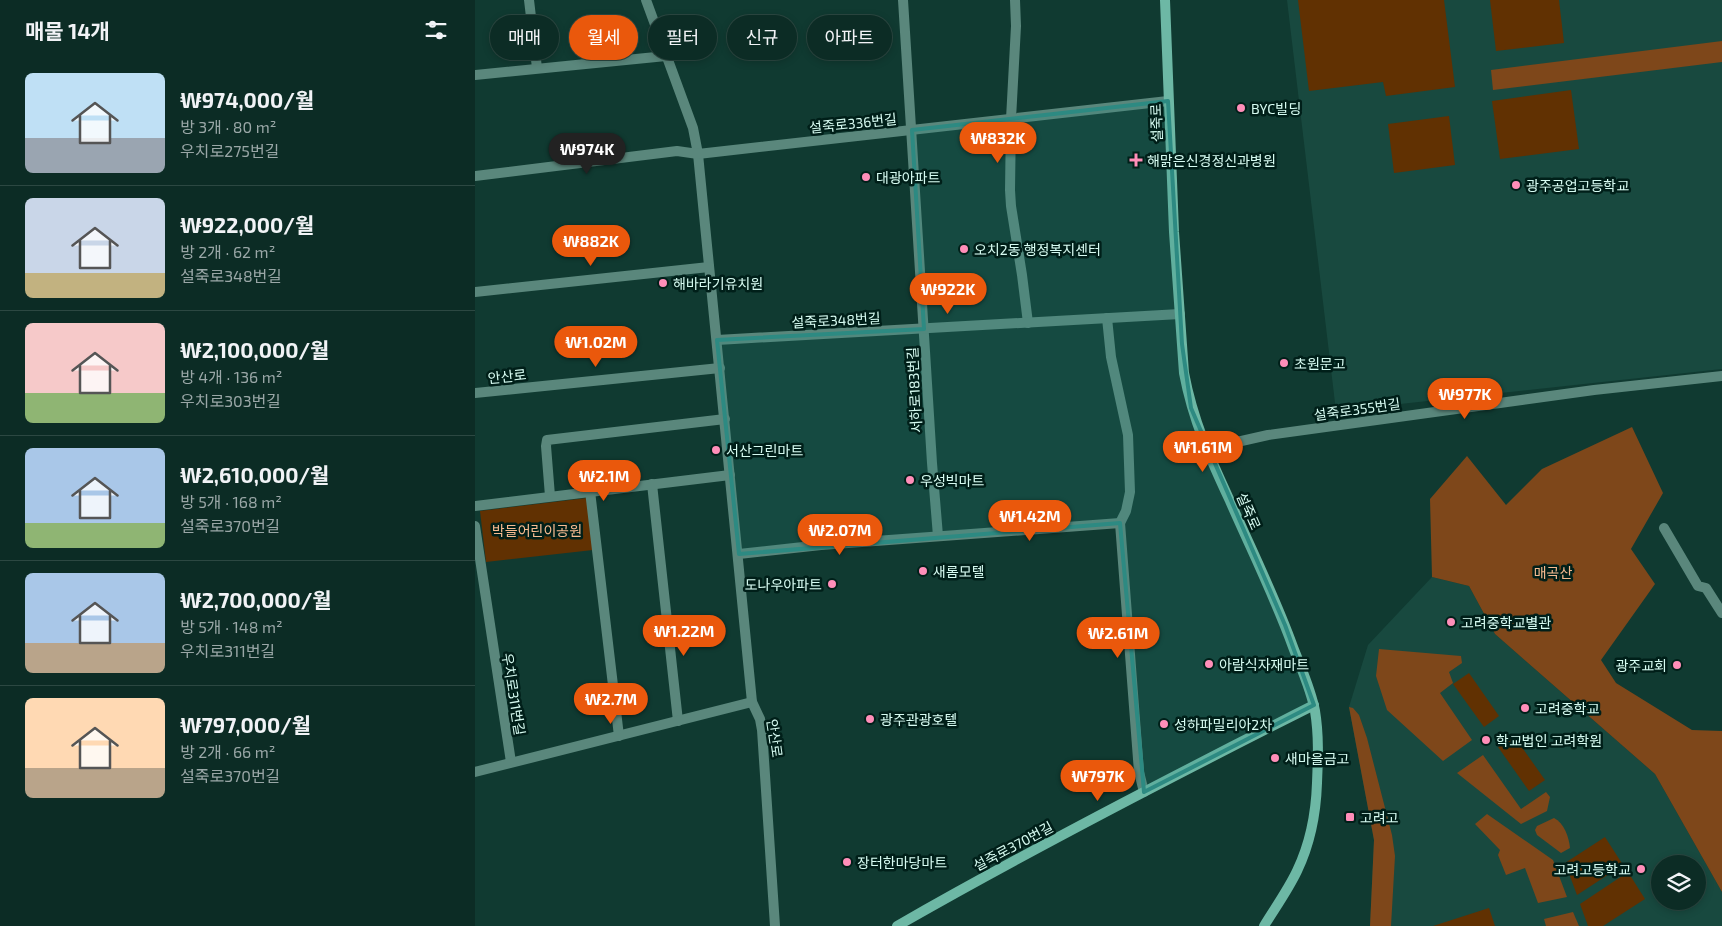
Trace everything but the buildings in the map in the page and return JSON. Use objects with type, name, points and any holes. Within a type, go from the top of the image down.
[{"type":"main road","name":"설죽로","points":[[1165,0],[1174,232],[1184,374],[1187,391],[1206,450],[1285,625],[1304,675],[1314,705],[1318,740],[1314,815],[1308,840],[1298,870],[1264,926]]},
{"type":"main road","name":"설죽로370번길","points":[[897,926],[965,887],[1144,792],[1314,705]]},
{"type":"street","points":[[529,0],[537,68]]},
{"type":"street","name":"안산로","points":[[646,0],[651,15]]},
{"type":"street","name":"서하로183번길","points":[[903,0],[938,536]]},
{"type":"street","points":[[1015,0],[1016,26],[1011,119],[1011,206],[1028,323]]},
{"type":"street","points":[[475,75],[648,58]]},
{"type":"street","name":"안산로","points":[[668,60],[693,128],[698,154],[739,554],[752,702],[760,719],[762,730],[775,926]]},
{"type":"street","name":"설죽로336번길","points":[[475,176],[677,151],[698,154],[1168,101]]},
{"type":"street","points":[[475,292],[709,267]]},
{"type":"street","name":"설죽로348번길","points":[[717,340],[1180,314]]},
{"type":"street","points":[[1107,318],[1111,357],[1128,435],[1130,492],[1126,511],[1120,523],[1139,772],[1144,792]]},
{"type":"street","name":"안산로","points":[[475,393],[720,368]]},
{"type":"street","name":"설죽로355번길","points":[[1206,450],[1268,435],[1594,390],[1722,376]]},
{"type":"street","points":[[550,496],[547,440],[725,419]]},
{"type":"street","points":[[475,506],[730,475]]},
{"type":"street","points":[[652,484],[678,721]]},
{"type":"street","points":[[590,491],[619,736]]},
{"type":"street","points":[[739,554],[821,545],[1120,523]]},
{"type":"street","name":"우치로311번길","points":[[475,526],[511,762]]},
{"type":"street","points":[[1664,528],[1699,586],[1706,588],[1722,613]]},
{"type":"street","points":[[475,772],[752,702]]},
{"type":"highlighted area","points":[[1168,101],[1182,344],[1191,408],[1285,625],[1314,705],[1144,792],[1120,523],[739,554],[717,340],[924,329],[912,130]]},
{"type":"shaded area","name":"광주공업고등학교","points":[[1287,0],[1722,0],[1722,369],[1336,411]]},
{"type":"shaded area","name":"학교법인 고려학원","points":[[1432,577],[1469,586],[1495,634],[1655,774],[1701,855],[1651,855],[1651,910],[1706,910],[1706,864],[1722,892],[1722,926],[1370,926],[1374,840],[1349,707],[1368,645]]},
{"type":"green space","points":[[1298,0],[1444,0],[1455,87],[1386,96],[1383,82],[1309,91]]},
{"type":"green space","points":[[1490,0],[1559,0],[1564,43],[1496,51]]},
{"type":"green space","points":[[1722,41],[1722,62],[1493,90],[1491,70]]},
{"type":"green space","points":[[1571,90],[1579,149],[1500,159],[1492,101]]},
{"type":"green space","points":[[1449,116],[1455,165],[1394,173],[1388,124]]},
{"type":"green space","name":"매곡산","points":[[1632,427],[1663,493],[1631,549],[1655,584],[1601,660],[1616,683],[1692,730],[1722,731],[1722,892],[1706,864],[1706,855],[1701,855],[1655,774],[1495,634],[1469,586],[1432,577],[1430,499],[1467,456],[1506,505],[1542,469]]},
{"type":"green space","name":"박들어린이공원","points":[[587,498],[593,550],[486,562],[480,511]]},
{"type":"green space","points":[[1379,649],[1461,656],[1462,663],[1449,672],[1453,683],[1440,693],[1472,740],[1443,761],[1387,710],[1376,676]]},
{"type":"green space","points":[[1469,673],[1499,716],[1484,727],[1453,684]]},
{"type":"green space","points":[[1349,707],[1353,708],[1359,715],[1367,738],[1392,835],[1395,856],[1391,926],[1370,926],[1374,840]]},
{"type":"green space","points":[[1514,736],[1545,780],[1529,791],[1498,747]]},
{"type":"green space","points":[[1483,755],[1521,809],[1546,792],[1550,797],[1547,811],[1521,824],[1457,773]]},
{"type":"green space","points":[[1487,814],[1553,860],[1567,897],[1538,903],[1525,868],[1506,875],[1498,855],[1500,850],[1475,824]]},
{"type":"green space","points":[[1554,818],[1563,827],[1570,848],[1561,853],[1537,835],[1535,830],[1537,826]]},
{"type":"green space","points":[[1605,837],[1623,865],[1577,895],[1565,863]]},
{"type":"green space","points":[[1628,872],[1645,899],[1603,926],[1588,926],[1580,904]]},
{"type":"green space","points":[[1489,908],[1495,926],[1433,926]]},
{"type":"green space","points":[[1573,912],[1579,926],[1546,926],[1544,919]]},
{"type":"place","name":"BYC빌딩","points":[[1241,108]]},
{"type":"place","name":"해맑은신경정신과병원","points":[[1136,160]]},
{"type":"place","name":"대광아파트","points":[[866,177]]},
{"type":"place","name":"광주공업고등학교","points":[[1516,185]]},
{"type":"place","name":"오치2동 행정복지센터","points":[[964,249]]},
{"type":"place","name":"해바라기유치원","points":[[663,283]]},
{"type":"place","name":"초원문고","points":[[1284,363]]},
{"type":"place","name":"서산그린마트","points":[[716,450]]},
{"type":"place","name":"우성빅마트","points":[[910,480]]},
{"type":"place","name":"새롬모텔","points":[[923,571]]},
{"type":"place","name":"도나우아파트","points":[[832,584]]},
{"type":"place","name":"고려중학교별관","points":[[1451,622]]},
{"type":"place","name":"아람식자재마트","points":[[1209,664]]},
{"type":"place","name":"광주교회","points":[[1677,665]]},
{"type":"place","name":"고려중학교","points":[[1525,708]]},
{"type":"place","name":"광주관광호텔","points":[[870,719]]},
{"type":"place","name":"성하파밀리아2차","points":[[1164,724]]},
{"type":"place","name":"학교법인 고려학원","points":[[1486,740]]},
{"type":"place","name":"새마을금고","points":[[1275,758]]},
{"type":"place","name":"고려고","points":[[1350,817]]},
{"type":"place","name":"장터한마당마트","points":[[847,862]]},
{"type":"place","name":"고려고등학교","points":[[1641,869]]}]
